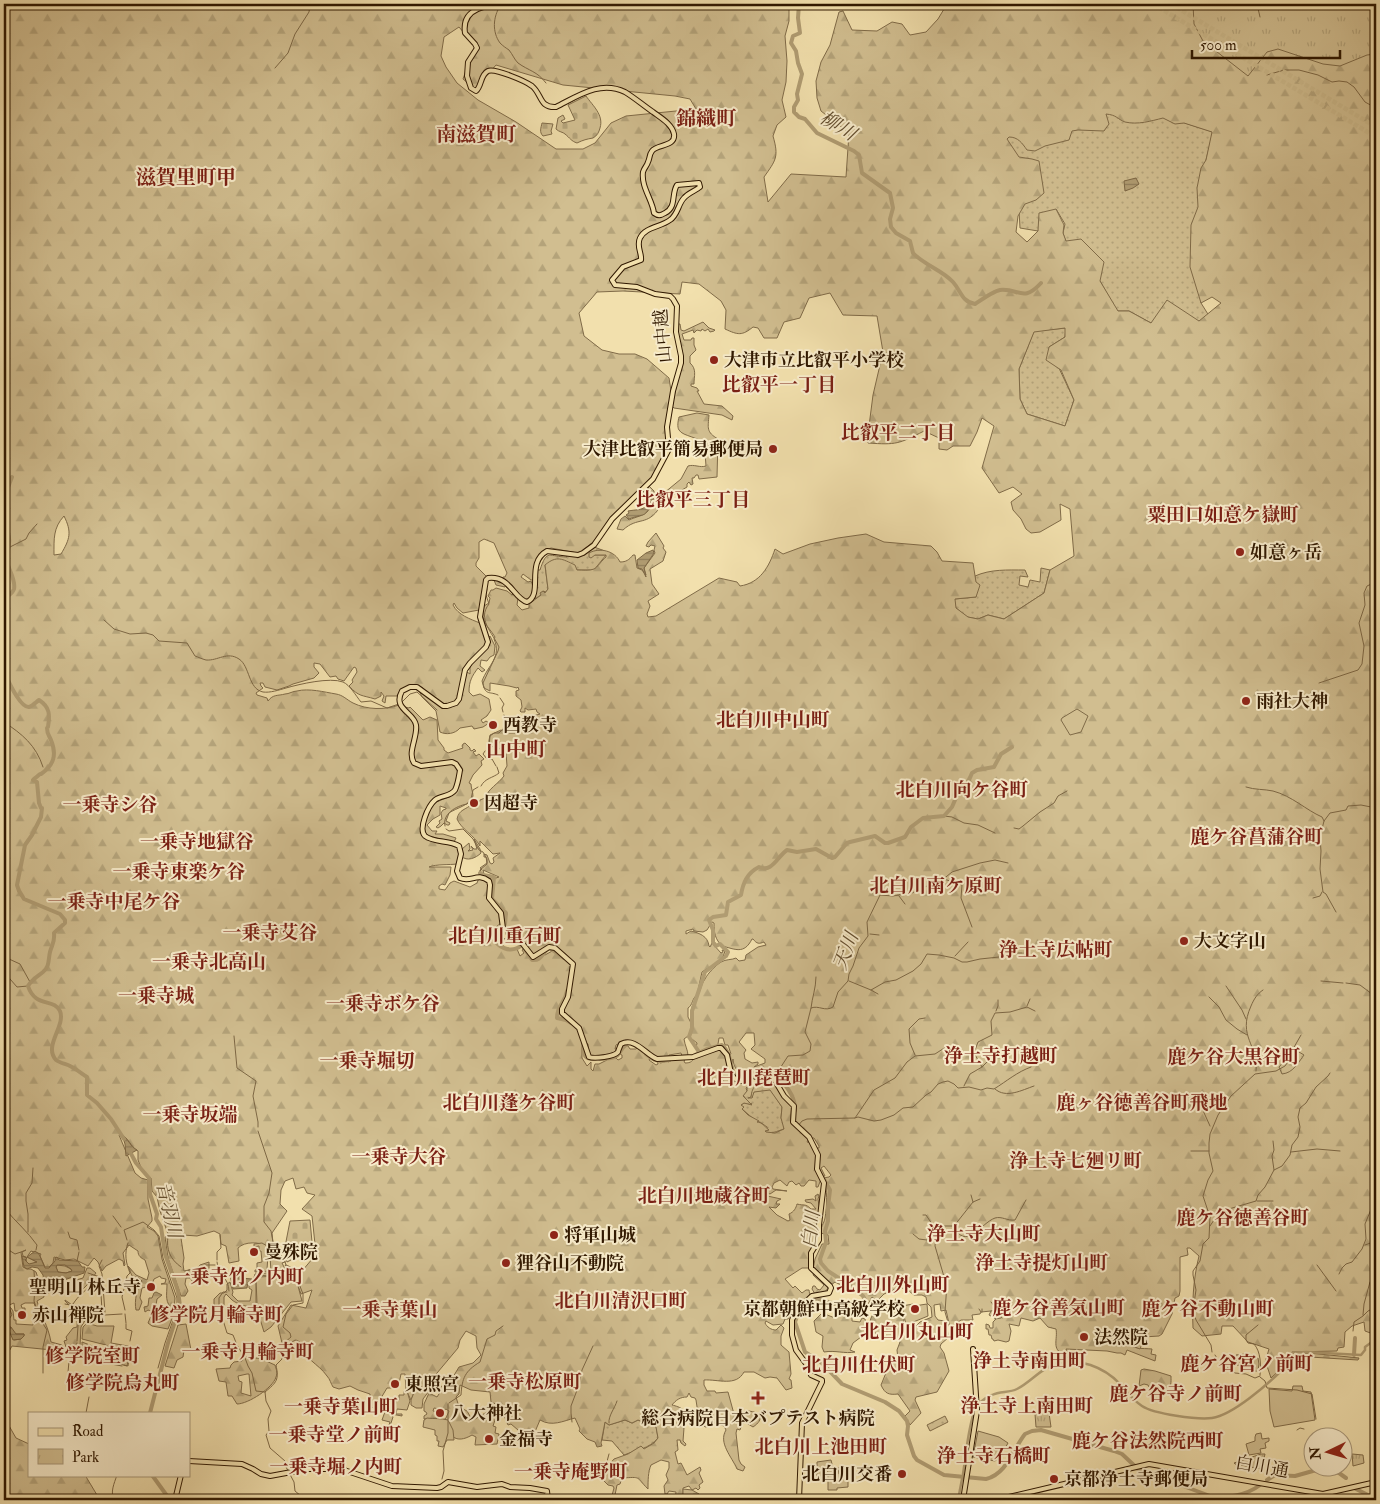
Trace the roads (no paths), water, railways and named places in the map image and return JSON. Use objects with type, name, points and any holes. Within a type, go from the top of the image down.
[{"type":"main road","name":"山中越","points":[[509,4],[485,5],[471,12],[468,16],[465,24],[465,33],[475,44],[476,48],[468,62],[467,76],[471,88],[476,91],[479,89],[484,75],[494,70],[528,84],[536,90],[543,103],[550,107],[556,107],[593,89],[609,88],[626,93],[664,120],[674,135],[671,143],[653,149],[644,172],[644,186],[654,213],[657,216],[668,212],[674,200],[677,184],[699,182],[700,187],[683,199],[672,219],[641,235],[638,240],[641,260],[624,267],[612,280],[615,285],[637,287],[655,294],[670,296],[677,306],[676,332],[682,356],[667,427],[668,454],[653,479],[612,519],[594,545],[578,555],[550,551],[540,556],[536,566],[534,594],[530,601],[524,602],[507,583],[490,578],[486,580],[480,612],[488,642],[486,647],[465,670],[460,695],[456,703],[451,706],[444,706],[415,686],[402,691],[400,695],[400,702],[404,711],[416,726],[411,756],[414,764],[421,766],[452,762],[460,770],[455,790],[448,796],[438,798],[431,804],[422,824],[423,834],[430,838],[455,843],[459,846],[461,854],[456,871],[460,878],[466,880],[478,876],[487,879],[489,882],[489,898],[501,913],[504,936],[523,944],[533,957],[546,948],[552,947],[573,964],[568,997],[562,1013],[579,1028],[588,1057],[597,1059],[614,1055],[618,1052],[621,1044],[628,1042],[632,1042],[657,1059],[692,1057],[721,1048],[727,1055],[731,1073],[739,1082],[751,1081],[758,1083],[772,1078],[784,1096],[793,1104],[792,1122],[809,1137],[818,1155],[817,1169],[824,1183],[819,1240],[811,1253],[810,1268],[831,1288],[828,1293],[812,1296],[796,1311],[792,1320],[792,1335],[796,1350],[812,1375],[822,1380],[802,1423],[799,1500]]},
{"type":"main road","points":[[963,1500],[976,1408],[973,1349]]},
{"type":"main road","points":[[190,1461],[242,1464],[266,1476],[308,1469],[340,1469],[392,1486],[412,1488],[441,1488],[448,1482],[476,1487],[502,1484],[510,1488],[547,1491],[548,1500]]},
{"type":"main road","name":"白川通","points":[[987,1500],[1135,1466],[1156,1464],[1324,1494],[1376,1482]]},
{"type":"main road","name":"白川通","points":[[996,1500],[1135,1466]]},
{"type":"main road","points":[[175,1500],[181,1476]]},
{"type":"main road","points":[[1327,1493],[1330,1500]]},
{"type":"waterway","points":[[275,68],[288,53],[295,34],[309,12],[310,4]]},
{"type":"waterway","name":"柳川","points":[[799,4],[800,33],[793,36],[791,43],[796,51],[802,74],[794,112],[799,117],[805,119],[817,133],[859,155],[862,173],[890,193],[893,208],[890,219],[891,227],[896,233],[910,241],[913,253],[949,278],[956,285],[964,299],[975,304],[1000,290],[1025,293],[1035,289],[1041,283]]},
{"type":"waterway","points":[[1257,4],[1260,17]]},
{"type":"waterway","points":[[500,6],[494,24],[497,39],[509,50],[518,63],[536,74],[546,83]]},
{"type":"waterway","points":[[1267,75],[1284,70],[1299,70],[1318,75],[1332,82],[1347,82],[1354,87],[1365,102],[1376,108]]},
{"type":"waterway","points":[[1376,298],[1372,313],[1376,318]]},
{"type":"waterway","name":"音羽川","points":[[4,513],[7,504],[5,495],[12,477]]},
{"type":"waterway","name":"音羽川","points":[[4,524],[9,538],[7,559],[14,586],[12,592],[4,600]]},
{"type":"waterway","points":[[8,548],[26,539],[37,524]]},
{"type":"waterway","points":[[1319,683],[1358,670],[1362,664],[1364,646],[1359,623],[1365,605],[1364,593],[1367,586],[1376,582]]},
{"type":"waterway","points":[[487,589],[486,595],[489,604],[485,620],[499,647],[483,683],[485,690],[498,695]]},
{"type":"waterway","points":[[104,620],[114,629],[130,634],[146,633],[153,635],[159,641],[187,643],[195,656],[205,660],[226,656],[235,657],[243,662],[254,687],[263,692],[331,680],[343,682],[361,702],[371,701],[387,708],[399,704]]},
{"type":"waterway","name":"音羽川","points":[[4,672],[22,703],[29,707],[39,700],[45,705],[49,715],[48,727]]},
{"type":"waterway","points":[[402,702],[410,694],[417,692],[437,710]]},
{"type":"waterway","points":[[500,698],[504,704],[503,712]]},
{"type":"waterway","points":[[503,728],[506,723],[504,715]]},
{"type":"waterway","points":[[4,722],[28,741],[43,767]]},
{"type":"waterway","name":"音羽川","points":[[41,774],[49,767],[54,755],[53,745],[47,728]]},
{"type":"waterway","points":[[487,748],[490,736],[494,733],[499,733],[503,729]]},
{"type":"waterway","points":[[699,1052],[689,1037],[692,1028],[692,1011],[705,972],[726,956],[728,952],[720,944],[716,946],[713,942],[713,930],[709,920],[713,917],[726,915],[728,902],[741,895],[744,882],[751,872],[759,867],[767,868],[771,866],[787,850],[797,852],[816,849],[832,858],[850,842],[875,836],[888,843],[905,837],[911,827],[923,818],[944,816],[952,807],[958,793],[966,787],[972,773],[977,770],[994,767],[1001,754],[1012,747]]},
{"type":"waterway","points":[[485,751],[483,754],[487,759],[492,759],[496,766]]},
{"type":"waterway","points":[[481,786],[499,773],[497,767]]},
{"type":"waterway","name":"音羽川","points":[[40,774],[33,780],[37,782],[41,808]]},
{"type":"waterway","points":[[445,826],[448,814],[454,809],[467,804],[471,799],[473,790],[478,787]]},
{"type":"waterway","points":[[1246,787],[1280,793],[1322,817],[1324,821]]},
{"type":"waterway","points":[[1014,828],[1019,829],[1054,803],[1058,796],[1067,791]]},
{"type":"waterway","points":[[1336,912],[1323,892],[1320,869],[1320,837],[1324,821],[1330,813],[1346,810],[1348,806],[1361,805],[1376,808]]},
{"type":"waterway","name":"音羽川","points":[[42,808],[41,817],[25,845],[17,885],[24,899],[60,914],[65,923],[54,933],[54,941],[47,967],[28,986],[35,997],[57,1007],[60,1011],[60,1023],[52,1049],[56,1060],[72,1067],[87,1077],[87,1095],[111,1119],[124,1139]]},
{"type":"waterway","points":[[944,816],[952,817],[964,823],[978,825],[995,833]]},
{"type":"waterway","points":[[446,829],[449,831],[463,829],[473,839],[487,859],[487,864],[480,870],[480,873]]},
{"type":"waterway","name":"天川","points":[[775,1076],[788,1056],[803,1055],[810,1051],[811,1044],[805,1032],[811,1008],[827,1009],[833,1007],[838,992],[848,981],[859,948],[868,936],[867,922],[880,895],[893,896],[902,893],[912,893],[941,881],[952,872],[980,863],[995,860],[1008,863]]},
{"type":"waterway","name":"白川","points":[[480,873],[494,877],[492,899],[506,913],[505,924],[495,930],[493,935],[497,943],[509,949],[518,948],[522,945],[532,960],[538,959],[550,948],[564,958]]},
{"type":"waterway","points":[[944,879],[962,885],[961,898],[972,927]]},
{"type":"waterway","points":[[1313,898],[1320,896],[1322,892]]},
{"type":"waterway","points":[[899,896],[905,904]]},
{"type":"waterway","points":[[870,934],[879,935]]},
{"type":"waterway","points":[[955,956],[968,942]]},
{"type":"waterway","points":[[871,990],[885,982],[896,980],[913,971],[921,964],[927,954],[967,962],[1012,953],[1022,953]]},
{"type":"waterway","points":[[4,955],[20,964],[30,982]]},
{"type":"waterway","points":[[4,972],[17,987],[28,986]]},
{"type":"waterway","points":[[811,1008],[816,977]]},
{"type":"waterway","points":[[849,981],[878,994]]},
{"type":"waterway","points":[[1321,981],[1343,983]]},
{"type":"waterway","points":[[1346,983],[1360,985],[1376,997]]},
{"type":"waterway","points":[[1226,986],[1246,1019]]},
{"type":"waterway","points":[[1256,1071],[1255,1054],[1246,1026],[1252,1003],[1263,990]]},
{"type":"waterway","name":"白川","points":[[567,991],[565,999],[558,1010],[557,1018],[571,1023]]},
{"type":"waterway","points":[[1209,997],[1219,1007],[1226,1020],[1247,1035]]},
{"type":"waterway","points":[[1027,1006],[1030,999]]},
{"type":"waterway","points":[[996,1011],[998,1000]]},
{"type":"waterway","points":[[982,1067],[974,1053],[978,1042],[992,1035],[991,1021],[995,1013],[1010,1012],[1027,1007],[1035,1011]]},
{"type":"waterway","points":[[915,1055],[910,1043],[909,1029],[919,1019],[925,1018]]},
{"type":"waterway","points":[[1212,1352],[1211,1345],[1196,1320],[1193,1310],[1196,1290],[1193,1271],[1200,1261],[1203,1244],[1209,1238],[1210,1217],[1203,1196],[1213,1171],[1209,1153],[1210,1134],[1218,1115],[1231,1096],[1255,1074],[1276,1071],[1285,1066],[1301,1035]]},
{"type":"waterway","points":[[234,1036],[237,1068],[256,1081],[253,1096],[258,1127]]},
{"type":"waterway","name":"白川","points":[[583,1043],[585,1056],[593,1059]]},
{"type":"waterway","name":"白川","points":[[600,1059],[613,1058],[628,1043]]},
{"type":"waterway","name":"白川","points":[[695,1055],[722,1045],[729,1056],[736,1077]]},
{"type":"waterway","points":[[798,1126],[807,1119],[855,1118],[874,1090],[895,1078],[907,1062],[915,1056],[935,1054],[949,1045]]},
{"type":"waterway","name":"白川","points":[[646,1054],[657,1060],[669,1060]]},
{"type":"waterway","points":[[964,1086],[970,1074],[982,1067],[992,1057]]},
{"type":"waterway","points":[[855,1118],[874,1121],[894,1115],[903,1108],[913,1107],[938,1084],[943,1082],[948,1081],[958,1088],[994,1089],[1031,1067]]},
{"type":"waterway","points":[[1274,1170],[1282,1166],[1290,1155],[1292,1145],[1298,1137],[1300,1108],[1306,1103],[1316,1087],[1330,1073]]},
{"type":"waterway","name":"天川","points":[[743,1080],[753,1078],[762,1080],[773,1075],[777,1077],[794,1100],[795,1110]]},
{"type":"waterway","points":[[995,1089],[1009,1094],[1034,1086]]},
{"type":"waterway","points":[[1201,1106],[1210,1126]]},
{"type":"waterway","points":[[258,1131],[272,1173],[269,1193],[264,1206],[264,1222],[271,1231],[273,1242],[284,1258],[286,1265],[292,1269],[296,1276],[303,1294],[303,1303],[293,1305],[286,1314],[283,1327],[290,1333],[291,1337],[283,1346],[282,1359],[276,1365],[276,1380],[265,1392],[266,1401],[271,1411],[268,1419],[269,1431],[266,1435],[270,1448],[285,1461],[294,1482],[295,1491],[304,1500]]},
{"type":"waterway","points":[[1210,1226],[1222,1211],[1256,1201],[1274,1170],[1272,1156],[1274,1150],[1273,1141]]},
{"type":"waterway","points":[[1291,1152],[1317,1149],[1340,1151]]},
{"type":"waterway","name":"音羽川","points":[[129,1150],[136,1163],[149,1178],[150,1194],[157,1214],[156,1219],[161,1227],[165,1254],[178,1291],[180,1306],[168,1343],[150,1412]]},
{"type":"waterway","points":[[1191,1151],[1209,1151]]},
{"type":"waterway","points":[[28,1232],[26,1193],[32,1183],[33,1168]]},
{"type":"waterway","name":"白川","points":[[821,1174],[830,1190],[828,1221],[825,1231],[826,1242],[820,1259],[821,1263],[828,1271],[863,1296],[865,1300],[857,1309],[853,1310],[819,1299],[813,1299],[798,1314],[795,1322],[805,1352],[822,1363],[842,1384],[885,1402],[899,1411],[907,1421],[907,1435],[917,1460],[944,1475],[986,1479],[1004,1467],[1025,1434],[1041,1430],[1122,1454],[1138,1469],[1210,1496],[1236,1495],[1260,1485]]},
{"type":"waterway","points":[[971,1195],[973,1202]]},
{"type":"waterway","points":[[952,1336],[945,1312],[947,1283],[935,1246],[936,1230],[941,1226],[954,1226],[973,1202],[980,1199]]},
{"type":"waterway","points":[[954,1226],[958,1233],[968,1236],[995,1218],[1015,1220],[1026,1200]]},
{"type":"waterway","points":[[1257,1201],[1273,1201]]},
{"type":"waterway","points":[[1339,1274],[1342,1268],[1352,1262],[1362,1249],[1366,1239],[1365,1224],[1372,1207]]},
{"type":"waterway","points":[[6,1210],[37,1245],[36,1250]]},
{"type":"waterway","points":[[923,1215],[926,1215],[936,1230]]},
{"type":"waterway","points":[[113,1216],[121,1227]]},
{"type":"waterway","name":"音羽川","points":[[127,1240],[124,1230],[143,1222],[154,1230],[159,1236],[163,1258],[177,1298],[177,1309],[158,1368]]},
{"type":"waterway","points":[[68,1232],[70,1238],[77,1240],[79,1250]]},
{"type":"waterway","points":[[913,1234],[919,1239],[935,1241]]},
{"type":"waterway","points":[[217,1260],[217,1252],[221,1248],[220,1235]]},
{"type":"waterway","points":[[168,1236],[170,1254],[181,1267]]},
{"type":"waterway","points":[[1365,1245],[1376,1241]]},
{"type":"waterway","points":[[125,1310],[122,1297],[127,1276],[130,1273],[126,1258],[128,1243]]},
{"type":"waterway","points":[[4,1247],[15,1254],[21,1252]]},
{"type":"waterway","points":[[77,1261],[79,1252]]},
{"type":"waterway","points":[[102,1260],[99,1266],[102,1274],[105,1312]]},
{"type":"waterway","points":[[217,1262],[219,1270],[229,1286],[229,1291]]},
{"type":"waterway","points":[[186,1271],[205,1265],[215,1265]]},
{"type":"waterway","points":[[1317,1265],[1336,1291]]},
{"type":"waterway","points":[[34,1271],[34,1301],[40,1319],[47,1330],[43,1347],[43,1373]]},
{"type":"waterway","points":[[88,1273],[100,1277],[102,1311],[98,1319]]},
{"type":"waterway","points":[[89,1285],[92,1275]]},
{"type":"waterway","points":[[1363,1315],[1370,1282]]},
{"type":"waterway","points":[[77,1310],[71,1305],[90,1286]]},
{"type":"waterway","points":[[227,1292],[223,1292],[219,1298],[219,1307],[227,1333],[233,1335],[245,1358],[252,1373],[256,1391],[265,1392]]},
{"type":"waterway","points":[[991,1302],[995,1307],[1002,1309]]},
{"type":"waterway","points":[[65,1304],[70,1305]]},
{"type":"waterway","points":[[8,1327],[9,1319],[12,1315],[9,1307]]},
{"type":"waterway","points":[[1353,1331],[1354,1322],[1376,1307]]},
{"type":"waterway","points":[[77,1341],[79,1311]]},
{"type":"waterway","points":[[991,1311],[997,1311],[1002,1318]]},
{"type":"waterway","points":[[102,1318],[105,1315],[122,1314]]},
{"type":"waterway","points":[[125,1314],[126,1323]]},
{"type":"waterway","points":[[995,1319],[1001,1318]]},
{"type":"waterway","points":[[126,1324],[126,1329],[132,1331],[130,1341]]},
{"type":"waterway","points":[[1258,1325],[1246,1335],[1246,1340],[1248,1343],[1254,1344],[1258,1351],[1260,1375]]},
{"type":"waterway","points":[[449,1403],[461,1395],[465,1376],[480,1362],[487,1339],[495,1335],[496,1331],[503,1326]]},
{"type":"waterway","points":[[1354,1355],[1355,1338]]},
{"type":"waterway","points":[[963,1474],[971,1424],[978,1405],[992,1395],[1017,1389],[1055,1364],[1073,1362],[1099,1368],[1114,1378],[1142,1406],[1156,1412],[1176,1416],[1212,1418],[1230,1411],[1259,1390],[1283,1369],[1292,1353],[1361,1355],[1365,1347],[1376,1339]]},
{"type":"waterway","points":[[75,1353],[77,1343]]},
{"type":"waterway","points":[[124,1365],[128,1366],[129,1346]]},
{"type":"waterway","points":[[572,1422],[571,1406],[579,1385],[582,1370],[593,1346]]},
{"type":"waterway","points":[[67,1384],[69,1361],[73,1355]]},
{"type":"waterway","points":[[1215,1355],[1218,1360],[1235,1373],[1246,1374],[1255,1378],[1260,1376]]},
{"type":"waterway","points":[[111,1364],[122,1366]]},
{"type":"waterway","points":[[1260,1377],[1265,1381],[1267,1388],[1297,1390],[1312,1394],[1316,1419]]},
{"type":"waterway","points":[[86,1412],[89,1397]]},
{"type":"waterway","points":[[609,1423],[617,1401]]},
{"type":"waterway","points":[[442,1479],[444,1471],[443,1451],[448,1433],[448,1404]]},
{"type":"waterway","points":[[1297,1430],[1302,1428]]},
{"type":"waterway","points":[[605,1469],[609,1454]]},
{"type":"waterway","name":"白川","points":[[1267,1480],[1275,1475],[1295,1476],[1302,1474]]},
{"type":"waterway","points":[[114,1500],[112,1491],[117,1476]]},
{"type":"waterway","name":"音羽川","points":[[153,1476],[170,1500]]},
{"type":"waterway","points":[[958,1500],[962,1479]]},
{"type":"waterway","name":"白川","points":[[1356,1489],[1376,1499]]},
{"type":"tunnel","points":[[1153,4],[1376,137]]},
{"type":"tunnel","points":[[1171,4],[1376,127]]},
{"type":"place","name":"大津市立比叡平小学校","points":[[714,360]]},
{"type":"place","name":"大津比叡平簡易郵便局","points":[[773,449]]},
{"type":"place","name":"如意ヶ岳","points":[[1240,552]]},
{"type":"place","name":"雨社大神","points":[[1246,701]]},
{"type":"place","name":"西教寺","points":[[493,725]]},
{"type":"place","name":"因超寺","points":[[474,803]]},
{"type":"place","name":"大文字山","points":[[1184,941]]},
{"type":"place","name":"将軍山城","points":[[554,1235]]},
{"type":"place","name":"曼殊院","points":[[254,1252]]},
{"type":"place","name":"狸谷山不動院","points":[[506,1263]]},
{"type":"place","name":"聖明山 林丘寺","points":[[151,1287]]},
{"type":"place","name":"京都朝鮮中高級学校","points":[[915,1309]]},
{"type":"place","name":"赤山禅院","points":[[22,1315]]},
{"type":"place","name":"法然院","points":[[1084,1337]]},
{"type":"place","name":"東照宮","points":[[395,1384]]},
{"type":"place","name":"総合病院日本バプテスト病院","points":[[758,1398]]},
{"type":"place","name":"八大神社","points":[[440,1413]]},
{"type":"place","name":"金福寺","points":[[489,1439]]},
{"type":"place","name":"北白川交番","points":[[902,1474]]},
{"type":"place","name":"京都浄土寺郵便局","points":[[1054,1479]]},
{"type":"district","name":"錦織町","points":[[706,118]]},
{"type":"district","name":"南滋賀町","points":[[476,134]]},
{"type":"district","name":"滋賀里町甲","points":[[186,177]]},
{"type":"district","name":"比叡平一丁目","points":[[779,385]]},
{"type":"district","name":"比叡平二丁目","points":[[898,433]]},
{"type":"district","name":"比叡平三丁目","points":[[693,500]]},
{"type":"district","name":"粟田口如意ケ嶽町","points":[[1223,515]]},
{"type":"district","name":"北白川中山町","points":[[773,720]]},
{"type":"district","name":"山中町","points":[[516,749]]},
{"type":"district","name":"北白川向ケ谷町","points":[[962,790]]},
{"type":"district","name":"一乗寺シ谷","points":[[110,805]]},
{"type":"district","name":"鹿ケ谷菖蒲谷町","points":[[1257,837]]},
{"type":"district","name":"一乗寺地獄谷","points":[[197,842]]},
{"type":"district","name":"一乗寺東楽ケ谷","points":[[179,872]]},
{"type":"district","name":"北白川南ケ原町","points":[[936,886]]},
{"type":"district","name":"一乗寺中尾ケ谷","points":[[114,902]]},
{"type":"district","name":"一乗寺艾谷","points":[[270,933]]},
{"type":"district","name":"北白川重石町","points":[[505,936]]},
{"type":"district","name":"浄土寺広帖町","points":[[1056,950]]},
{"type":"district","name":"一乗寺北高山","points":[[209,962]]},
{"type":"district","name":"一乗寺城","points":[[156,996]]},
{"type":"district","name":"一乗寺ボケ谷","points":[[383,1004]]},
{"type":"district","name":"浄土寺打越町","points":[[1001,1056]]},
{"type":"district","name":"鹿ケ谷大黒谷町","points":[[1234,1057]]},
{"type":"district","name":"一乗寺堀切","points":[[367,1061]]},
{"type":"district","name":"北白川琵琶町","points":[[754,1078]]},
{"type":"district","name":"北白川蓬ケ谷町","points":[[509,1103]]},
{"type":"district","name":"鹿ヶ谷徳善谷町飛地","points":[[1142,1103]]},
{"type":"district","name":"一乗寺坂端","points":[[190,1115]]},
{"type":"district","name":"一乗寺大谷","points":[[399,1157]]},
{"type":"district","name":"浄土寺七廻リ町","points":[[1076,1161]]},
{"type":"district","name":"北白川地蔵谷町","points":[[704,1196]]},
{"type":"district","name":"鹿ケ谷徳善谷町","points":[[1243,1218]]},
{"type":"district","name":"浄土寺大山町","points":[[984,1234]]},
{"type":"district","name":"浄土寺提灯山町","points":[[1042,1263]]},
{"type":"district","name":"一乗寺竹ノ内町","points":[[238,1277]]},
{"type":"district","name":"北白川外山町","points":[[893,1285]]},
{"type":"district","name":"北白川清沢口町","points":[[621,1301]]},
{"type":"district","name":"鹿ケ谷善気山町","points":[[1059,1308]]},
{"type":"district","name":"鹿ケ谷不動山町","points":[[1208,1309]]},
{"type":"district","name":"一乗寺葉山","points":[[390,1310]]},
{"type":"district","name":"修学院月輪寺町","points":[[217,1315]]},
{"type":"district","name":"北白川丸山町","points":[[917,1332]]},
{"type":"district","name":"一乗寺月輪寺町","points":[[248,1352]]},
{"type":"district","name":"修学院室町","points":[[93,1356]]},
{"type":"district","name":"浄土寺南田町","points":[[1030,1361]]},
{"type":"district","name":"鹿ケ谷宮ノ前町","points":[[1247,1364]]},
{"type":"district","name":"北白川仕伏町","points":[[859,1365]]},
{"type":"district","name":"一乗寺松原町","points":[[525,1382]]},
{"type":"district","name":"修学院烏丸町","points":[[123,1383]]},
{"type":"district","name":"鹿ケ谷寺ノ前町","points":[[1176,1394]]},
{"type":"district","name":"浄土寺上南田町","points":[[1027,1406]]},
{"type":"district","name":"一乗寺葉山町","points":[[341,1407]]},
{"type":"district","name":"一乗寺堂ノ前町","points":[[335,1435]]},
{"type":"district","name":"鹿ケ谷法然院西町","points":[[1148,1441]]},
{"type":"district","name":"北白川上池田町","points":[[821,1447]]},
{"type":"district","name":"浄土寺石橋町","points":[[994,1456]]},
{"type":"district","name":"一乗寺堀ノ内町","points":[[336,1467]]},
{"type":"district","name":"一乗寺庵野町","points":[[571,1472]]}]
